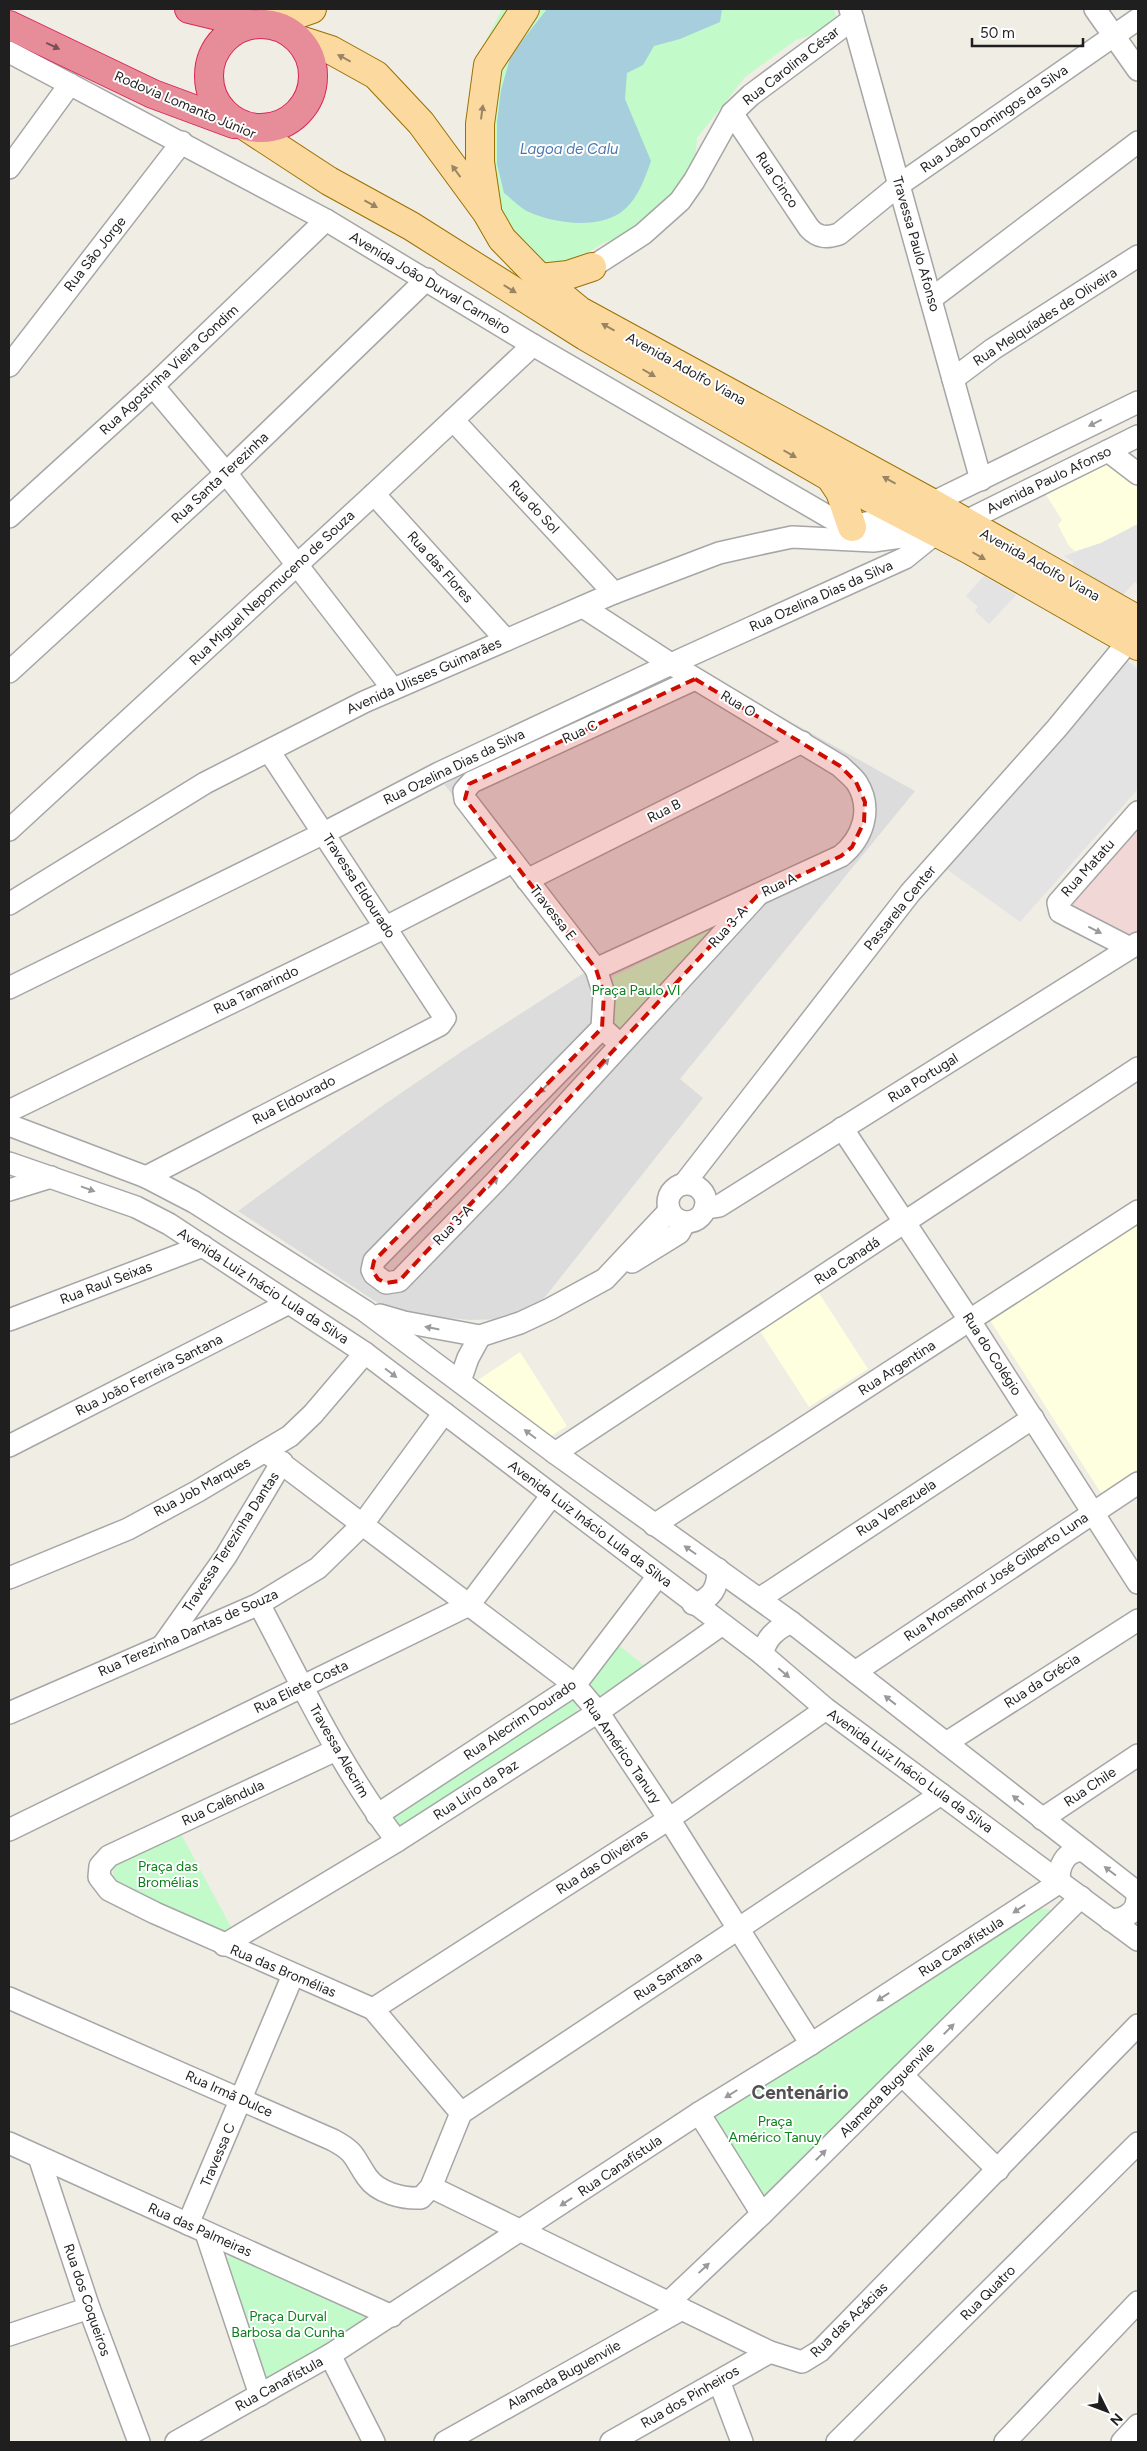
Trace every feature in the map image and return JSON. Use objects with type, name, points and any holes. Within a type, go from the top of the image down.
[{"type":"highway","points":[[189,9],[286,29],[300,40],[310,55],[314,73],[312,91],[304,107],[292,119],[278,127],[261,129],[245,126],[230,119],[218,107],[211,92],[208,76],[212,59],[220,43],[234,31],[260,24]]},
{"type":"highway","name":"Rodovia Lomanto Júnior","points":[[9,25],[153,94],[223,122],[245,126]]},
{"type":"main road","points":[[260,24],[312,9]]},
{"type":"main road","points":[[487,213],[480,162],[480,133],[488,65],[525,9]]},
{"type":"main road","name":"Avenida Adolfo Viana","points":[[300,40],[331,50],[376,75],[421,123],[487,213],[502,239],[540,278],[580,311],[932,503],[1136,628]]},
{"type":"main road","name":"Rodovia Lomanto Júnior","points":[[245,126],[329,181]]},
{"type":"main road","name":"Avenida Adolfo Viana","points":[[329,181],[411,226],[585,336],[830,477],[902,516],[1136,628]]},
{"type":"main road","points":[[540,278],[568,275],[592,268]]},
{"type":"main road","points":[[580,311],[592,268]]},
{"type":"main road","points":[[830,477],[840,492],[856,532]]},
{"type":"street","points":[[1095,9],[1138,70]]},
{"type":"street","name":"Rua Carolina César","points":[[592,268],[643,234],[680,201],[694,181],[732,113],[751,95],[852,14]]},
{"type":"street","name":"Travessa Paulo Afonso","points":[[852,14],[981,480],[976,493],[978,501],[984,506],[992,507]]},
{"type":"street","name":"Rua João Domingos da Silva","points":[[828,238],[839,234],[899,185],[1138,19]]},
{"type":"street","name":"Avenida João Durval Carneiro","points":[[9,52],[326,220],[427,279],[533,345],[856,532],[905,558]]},
{"type":"street","points":[[9,168],[70,84]]},
{"type":"street","name":"Rua Cinco","points":[[732,113],[809,228],[814,234],[828,238]]},
{"type":"street","name":"Rua São Jorge","points":[[9,366],[182,142]]},
{"type":"street","points":[[931,299],[1138,142]]},
{"type":"street","name":"Rua Agostinha Vieira Gondim","points":[[9,517],[153,386],[326,220]]},
{"type":"street","name":"Rua Melquíades de Oliveira","points":[[953,379],[1138,256]]},
{"type":"street","name":"Rua Santa Terezinha","points":[[9,672],[226,474],[427,279]]},
{"type":"street","name":"Rua Miguel Nepomuceno de Souza","points":[[9,830],[533,345]]},
{"type":"street","points":[[153,386],[226,474],[393,689]]},
{"type":"street","points":[[792,537],[856,532],[902,516],[981,480],[1138,402]]},
{"type":"street","name":"Rua do Sol","points":[[453,420],[614,593]]},
{"type":"street","name":"Avenida Paulo Afonso","points":[[856,532],[937,532],[964,522],[1138,436]]},
{"type":"street","points":[[1108,451],[1138,474]]},
{"type":"street","name":"Rua das Flores","points":[[374,494],[506,640]]},
{"type":"street","name":"Avenida Ulisses Guimarães","points":[[9,904],[201,786],[393,689],[614,593],[719,553],[792,537],[856,532]]},
{"type":"street","name":"Rua Ozelina Dias da Silva","points":[[9,988],[324,833],[439,773],[671,664],[905,558],[937,532]]},
{"type":"street","name":"Rua O","points":[[583,607],[695,679],[840,766],[856,782],[865,802],[864,822]]},
{"type":"street","name":"Passarela Center","points":[[684,1184],[910,893],[1057,728],[1136,628]]},
{"type":"street","name":"Rua C","points":[[466,787],[472,782],[695,679]]},
{"type":"street","name":"Rua B","points":[[527,880],[802,742]]},
{"type":"street","name":"Travessa Eldourado","points":[[269,751],[444,1016],[442,1023]]},
{"type":"street","name":"Travessa E","points":[[466,787],[465,799],[596,969],[604,994],[602,1028]]},
{"type":"street","name":"Rua Matatu","points":[[1134,946],[1060,912],[1058,903],[1138,812]]},
{"type":"street","name":"Rua A","points":[[596,969],[841,856],[852,847],[859,836],[864,822]]},
{"type":"street","name":"Rua Tamarindo","points":[[9,1111],[386,927],[502,867]]},
{"type":"street","name":"Rua 3-A","points":[[602,1028],[374,1262],[372,1270],[378,1279],[386,1284],[399,1281],[621,1045],[757,896]]},
{"type":"street","name":"Rua Portugal","points":[[705,1208],[719,1206],[1134,946]]},
{"type":"street","name":"Rua Eldourado","points":[[146,1177],[442,1023]]},
{"type":"street","points":[[602,1028],[621,1045]]},
{"type":"street","name":"Rua Canadá","points":[[554,1453],[1138,1068]]},
{"type":"street","points":[[9,1125],[146,1177],[194,1202],[365,1311],[554,1453],[791,1622],[1138,1892],[1134,1910],[1124,1918],[1110,1920]]},
{"type":"street","name":"Rua do Colégio","points":[[842,1128],[1034,1418],[1138,1583]]},
{"type":"street","name":"Avenida Luiz Inácio Lula da Silva","points":[[9,1163],[136,1207],[170,1224],[365,1354],[721,1625],[762,1654],[826,1709],[1138,1940]]},
{"type":"street","points":[[9,1190],[51,1176]]},
{"type":"street","points":[[365,1311],[404,1322],[480,1336],[550,1309],[605,1279],[677,1217],[697,1220],[705,1208],[704,1196],[699,1189],[692,1185],[684,1184],[671,1192],[668,1199],[677,1217]]},
{"type":"street","name":"Rua Argentina","points":[[654,1524],[1138,1211]]},
{"type":"street","name":"Rua Raul Seixas","points":[[9,1320],[203,1246]]},
{"type":"street","name":"Rua João Ferreira Santana","points":[[9,1446],[289,1304]]},
{"type":"street","points":[[460,1382],[468,1358],[480,1336]]},
{"type":"street","name":"Rua Job Marques","points":[[9,1578],[128,1529],[273,1457],[365,1354]]},
{"type":"street","name":"Rua Terezinha Dantas de Souza","points":[[9,1713],[259,1604],[318,1568],[362,1525],[444,1413]]},
{"type":"street","name":"Rua Venezuela","points":[[759,1599],[1034,1418]]},
{"type":"street","name":"Rua Américo Tanury","points":[[273,1457],[575,1685],[598,1712],[669,1819],[811,2044]]},
{"type":"street","name":"Travessa Terezinha Dantas","points":[[163,1645],[226,1556],[273,1457]]},
{"type":"street","name":"Rua Monsenhor José Gilberto Luna","points":[[855,1672],[1138,1483]]},
{"type":"street","name":"Rua Eliete Costa","points":[[9,1830],[468,1605],[552,1495]]},
{"type":"street","points":[[694,1604],[708,1599],[714,1592],[718,1582],[718,1569]]},
{"type":"street","name":"Rua Alecrim Dourado","points":[[377,1815],[575,1685],[658,1576]]},
{"type":"street","name":"Travessa Alecrim","points":[[259,1604],[336,1750],[377,1815],[397,1841]]},
{"type":"street","name":"Rua da Grécia","points":[[946,1743],[1138,1620]]},
{"type":"street","points":[[762,1654],[765,1643],[772,1634],[791,1622]]},
{"type":"street","name":"Rua Lírio da Paz","points":[[224,1945],[397,1841],[598,1712],[721,1625]]},
{"type":"street","name":"Rua das Oliveiras","points":[[373,2009],[669,1819],[826,1709]]},
{"type":"street","name":"Rua Calêndula","points":[[109,1856],[336,1750]]},
{"type":"street","name":"Rua Chile","points":[[1042,1819],[1138,1755]]},
{"type":"street","name":"Rua Santana","points":[[461,2113],[941,1794]]},
{"type":"street","points":[[1060,1882],[1059,1870],[1065,1859],[1074,1852],[1084,1851]]},
{"type":"street","name":"Rua das Bromélias","points":[[109,1856],[100,1866],[99,1877],[109,1890],[224,1945],[373,2009],[461,2113]]},
{"type":"street","name":"Rua Canafístula","points":[[176,2442],[330,2355],[392,2316],[699,2113],[811,2044],[1060,1882]]},
{"type":"street","name":"Alameda Buguenvile","points":[[446,2442],[676,2305],[762,2214],[1081,1897]]},
{"type":"street","name":"Travessa C","points":[[197,2229],[242,2099],[293,1975]]},
{"type":"street","name":"Rua Irmã Dulce","points":[[9,1998],[242,2099],[346,2147],[356,2156],[367,2177],[394,2195],[410,2199],[420,2198],[431,2187]]},
{"type":"street","name":"Rua das Acácias","points":[[431,2187],[523,2230],[770,2352],[802,2362],[815,2356],[1138,2025]]},
{"type":"street","points":[[902,2076],[998,2170]]},
{"type":"street","points":[[431,2187],[461,2113]]},
{"type":"street","points":[[699,2113],[762,2214]]},
{"type":"street","name":"Rua das Palmeiras","points":[[9,2143],[392,2316]]},
{"type":"street","name":"Rua Quatro","points":[[837,2442],[1138,2143]]},
{"type":"street","name":"Rua dos Coqueiros","points":[[39,2157],[89,2308],[139,2442]]},
{"type":"street","points":[[197,2229],[260,2395]]},
{"type":"street","points":[[1005,2442],[1138,2302]]},
{"type":"street","points":[[9,2335],[89,2308]]},
{"type":"street","name":"Rua dos Pinheiros","points":[[611,2442],[770,2352]]},
{"type":"street","points":[[330,2355],[374,2442]]},
{"type":"street","points":[[719,2382],[742,2442]]},
{"type":"street","points":[[1122,2442],[1138,2425]]},
{"type":"highlighted area","points":[[695,679],[840,766],[856,782],[865,802],[864,822],[852,847],[841,856],[757,896],[399,1281],[386,1283],[378,1279],[372,1270],[374,1261],[602,1028],[604,994],[596,969],[465,799],[469,784]]},
{"type":"shaded area","points":[[1109,462],[1138,486],[1138,524],[1101,543],[1075,551],[1069,546],[1058,525],[1062,520],[1043,490]]},
{"type":"shaded area","points":[[1138,524],[1138,585],[1135,582],[1119,599],[1069,572],[1074,562],[1064,556],[1101,543]]},
{"type":"shaded area","points":[[984,576],[1016,595],[989,624],[975,611],[978,607],[966,596]]},
{"type":"shaded area","points":[[1124,658],[1138,669],[1138,789],[1020,922],[941,865]]},
{"type":"shaded area","points":[[687,664],[915,791],[680,1079],[703,1098],[541,1302],[504,1319],[470,1320],[408,1314],[387,1309],[238,1211],[385,1104],[461,1052],[587,971],[444,784]]},
{"type":"shaded area","points":[[1138,828],[1138,930],[1129,936],[1067,907]]},
{"type":"shaded area","points":[[1138,1219],[1138,1469],[1101,1493],[988,1317]]},
{"type":"shaded area","points":[[815,1287],[868,1369],[809,1407],[756,1325]]},
{"type":"shaded area","points":[[520,1352],[567,1426],[548,1438],[475,1382]]},
{"type":"green space","points":[[502,9],[834,9],[836,17],[825,30],[796,40],[745,77],[697,138],[695,164],[688,182],[635,233],[603,243],[589,252],[574,268],[537,268],[488,193],[478,64],[485,42]]},
{"type":"green space","name":"Praça Paulo VI","points":[[726,921],[626,1034],[611,1019],[614,1001],[613,977]]},
{"type":"green space","points":[[617,1644],[646,1667],[599,1696],[593,1695],[588,1683]]},
{"type":"green space","points":[[573,1698],[577,1704],[577,1709],[571,1719],[401,1828],[390,1823],[394,1810]]},
{"type":"green space","name":"Praça das Bromélias","points":[[181,1834],[231,1927],[221,1932],[118,1883],[113,1877],[113,1870],[119,1863]]},
{"type":"green space","name":"Praça Américo Tanuy","points":[[1038,1908],[1050,1909],[1048,1919],[766,2201],[714,2115]]},
{"type":"green space","name":"Praça Durval Barbosa da Cunha","points":[[231,2255],[370,2315],[371,2322],[267,2383],[223,2261]]},
{"type":"water","name":"Lagoa de Calu","points":[[547,9],[722,9],[720,22],[680,39],[654,46],[643,65],[627,73],[625,99],[651,161],[641,187],[630,204],[615,216],[604,220],[578,223],[552,220],[526,210],[504,193],[497,164],[497,122],[501,90],[511,55]]},
{"type":"district","name":"Centenário","points":[[800,2092]]}]
